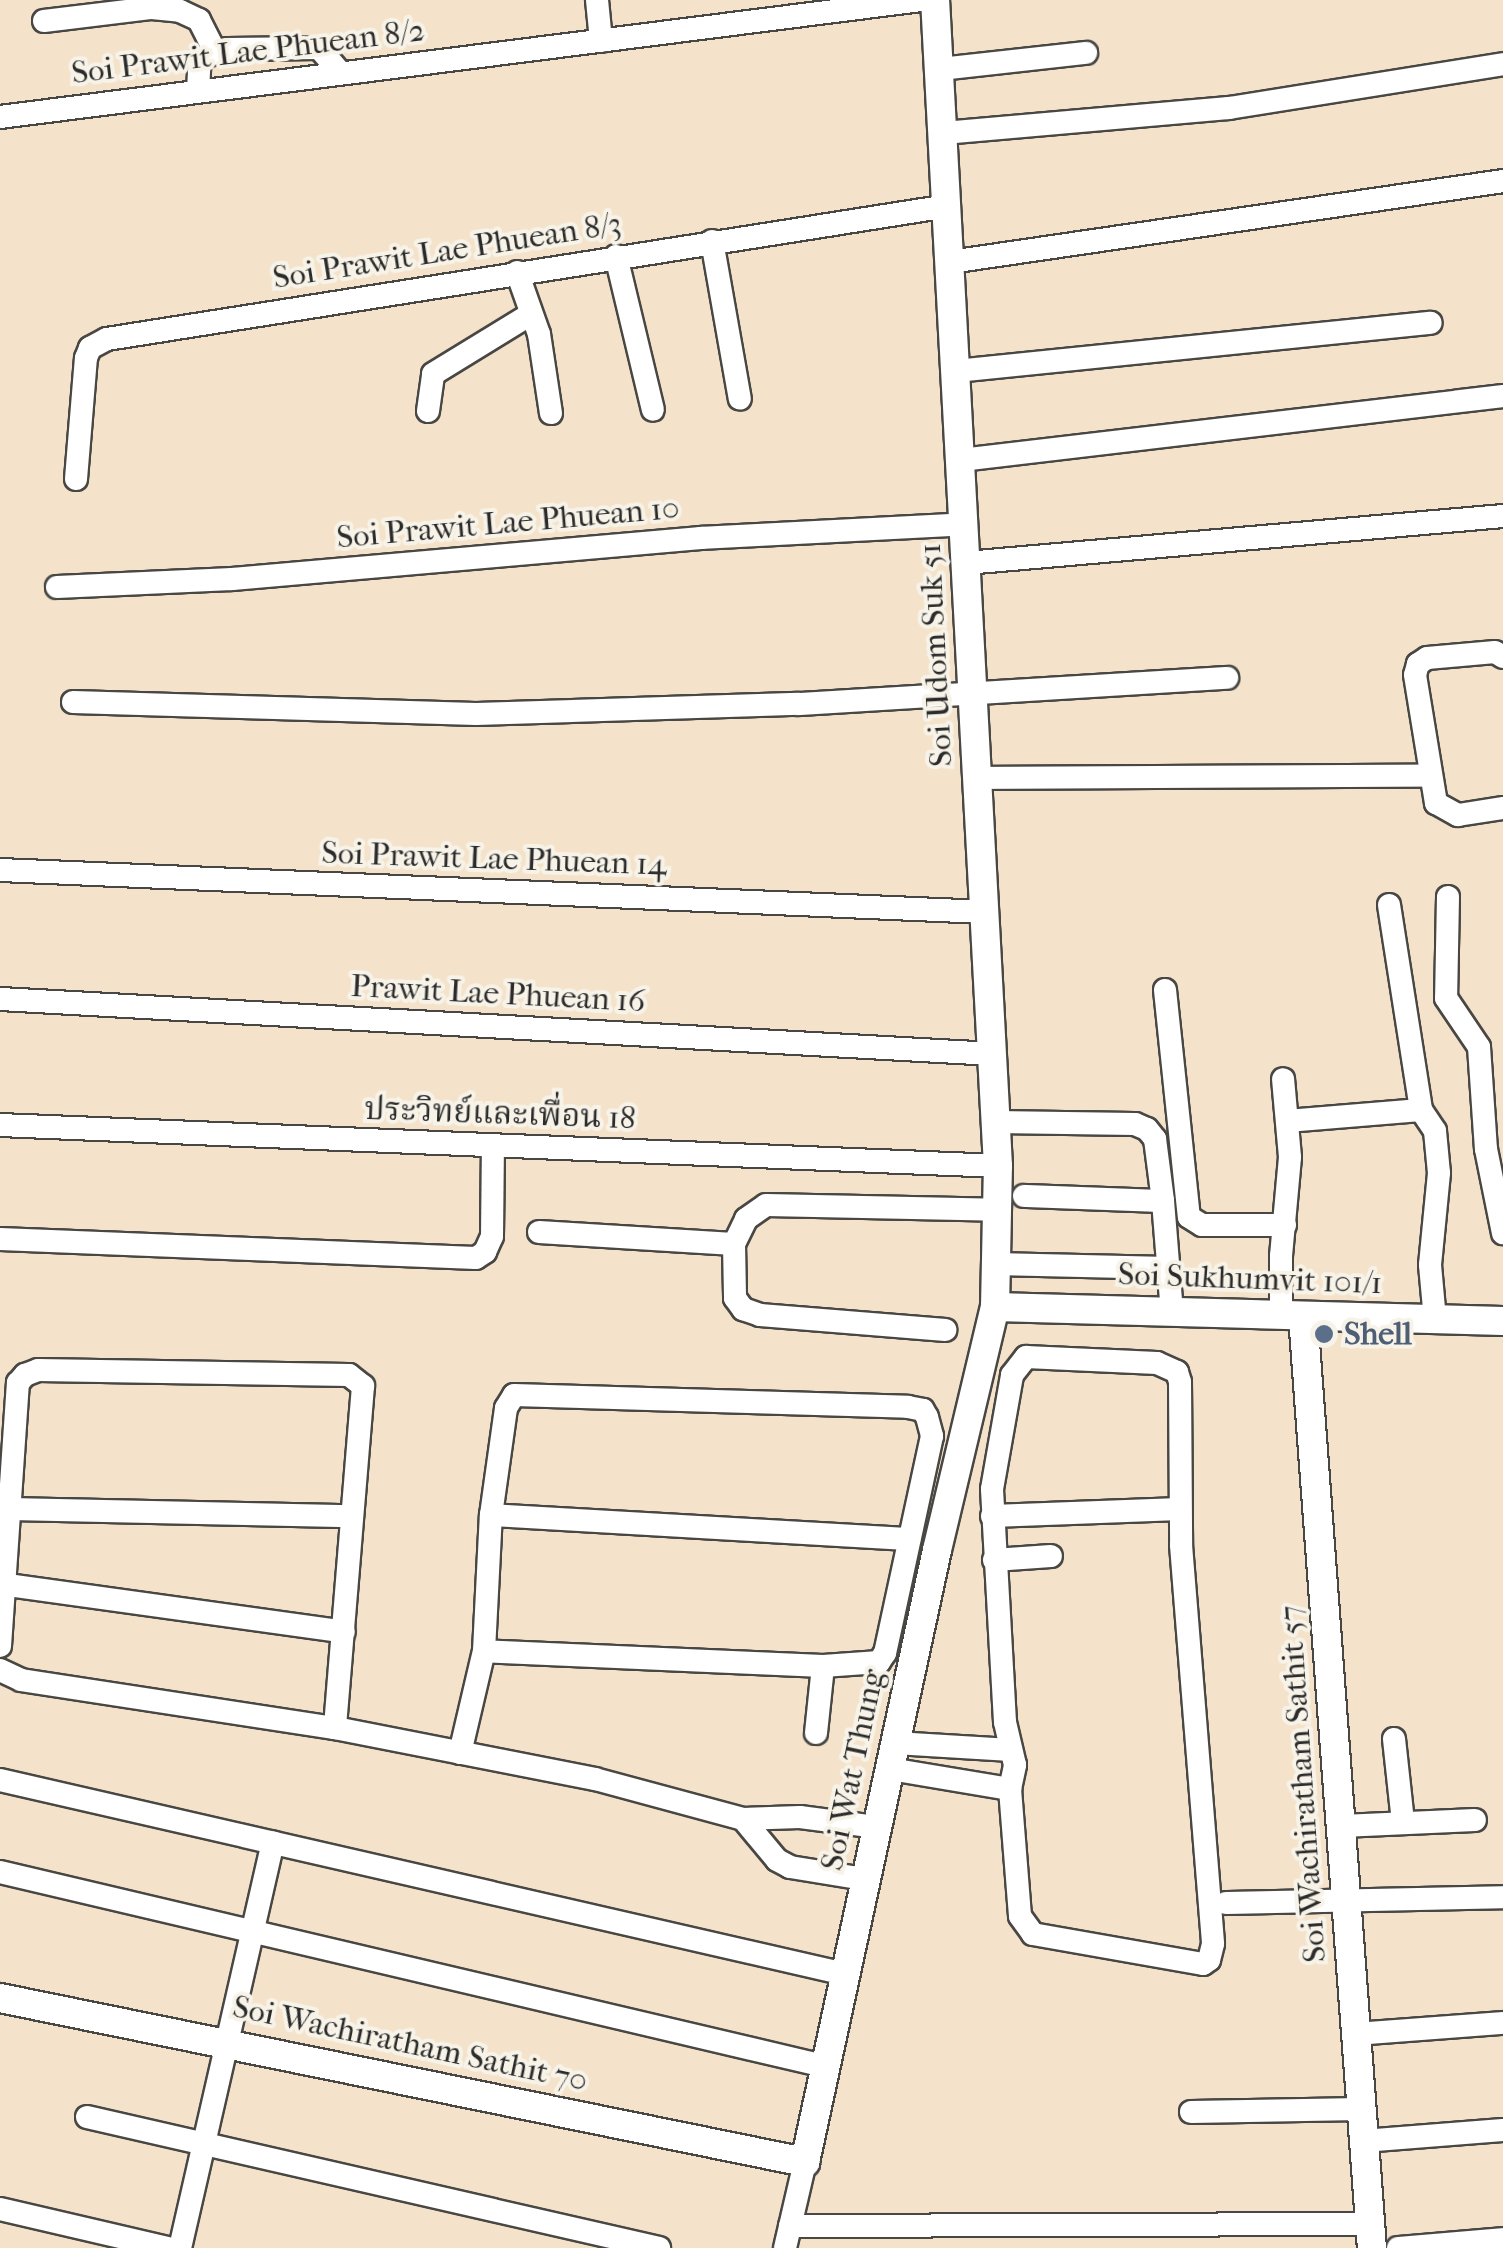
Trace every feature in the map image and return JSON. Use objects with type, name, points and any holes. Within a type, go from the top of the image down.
[{"type":"street","points":[[597,0],[601,41]]},
{"type":"street","name":"Soi Prawit Lae Phuean 8/2","points":[[0,117],[920,0]]},
{"type":"street","name":"Soi Udom Suk 51","points":[[935,0],[998,1166],[995,1308]]},
{"type":"street","points":[[44,21],[152,8],[180,11],[199,20],[214,51]]},
{"type":"street","points":[[198,91],[196,67],[200,58],[214,51],[319,48],[340,72]]},
{"type":"street","points":[[940,70],[1086,52]]},
{"type":"street","points":[[944,133],[1229,108],[1503,64]]},
{"type":"street","points":[[950,262],[1438,188],[1503,182]]},
{"type":"street","name":"Soi Prawit Lae Phuean 8/3","points":[[76,479],[84,367],[90,348],[97,344],[517,272],[948,206]]},
{"type":"street","points":[[712,241],[740,399]]},
{"type":"street","points":[[616,256],[654,410]]},
{"type":"street","points":[[517,272],[539,334],[551,413]]},
{"type":"street","points":[[428,411],[433,374],[531,314]]},
{"type":"street","points":[[956,371],[1431,323]]},
{"type":"street","points":[[961,460],[1503,396]]},
{"type":"street","points":[[966,563],[1503,516]]},
{"type":"street","name":"Soi Prawit Lae Phuean 10","points":[[57,587],[232,579],[701,538],[964,524]]},
{"type":"street","points":[[1503,657],[1495,652],[1427,658],[1418,664],[1415,676],[1436,803],[1446,812],[1458,815],[1503,808]]},
{"type":"street","points":[[73,702],[476,714],[799,704],[1227,678]]},
{"type":"street","points":[[977,778],[1430,776]]},
{"type":"street","name":"Soi Prawit Lae Phuean 14","points":[[0,870],[984,912]]},
{"type":"street","points":[[1448,898],[1446,998],[1479,1047],[1486,1148],[1503,1233]]},
{"type":"street","points":[[1389,906],[1421,1110],[1435,1130],[1439,1172],[1430,1265],[1435,1320]]},
{"type":"street","points":[[1165,990],[1189,1217],[1202,1225],[1285,1225]]},
{"type":"street","name":"Prawit Lae Phuean 16","points":[[0,999],[992,1054]]},
{"type":"street","points":[[1284,1079],[1290,1157],[1285,1225],[1292,1316]]},
{"type":"street","points":[[1287,1121],[1421,1110]]},
{"type":"street","points":[[995,1122],[1135,1124],[1147,1129],[1155,1139],[1172,1312]]},
{"type":"street","name":"ประวิทย์และเพื่อน 18","points":[[0,1125],[998,1166]]},
{"type":"street","points":[[0,1239],[476,1258],[485,1252],[492,1236],[493,1146]]},
{"type":"street","points":[[1024,1196],[1163,1201]]},
{"type":"street","points":[[945,1330],[760,1315],[742,1310],[734,1298],[734,1244],[746,1218],[766,1205],[996,1210]]},
{"type":"street","points":[[539,1232],[734,1244]]},
{"type":"street","points":[[995,1264],[1169,1268]]},
{"type":"street","name":"Soi Sukhumvit 101/1","points":[[995,1308],[1503,1321]]},
{"type":"street","name":"Soi Wat Thung","points":[[787,2237],[995,1308]]},
{"type":"street","name":"Soi Wachiratham Sathit 57","points":[[1292,1316],[1342,1826],[1371,2236]]},
{"type":"street","points":[[1036,1356],[1157,1363],[1176,1372],[1180,1382],[1180,1509],[1213,1944],[1210,1960],[1182,1962],[1026,1930],[1020,1916],[1010,1789],[1014,1764],[1004,1722],[992,1516],[992,1489],[1012,1375],[1018,1363],[1036,1356]]},
{"type":"street","points":[[0,1646],[18,1383],[25,1375],[38,1370],[350,1375],[363,1386],[335,1728]]},
{"type":"street","points":[[460,1753],[484,1651],[492,1515],[506,1408],[514,1395],[923,1410],[932,1436],[884,1658],[871,1666],[484,1651]]},
{"type":"street","points":[[9,1509],[352,1516]]},
{"type":"street","points":[[992,1516],[1180,1509]]},
{"type":"street","points":[[492,1515],[909,1539]]},
{"type":"street","points":[[994,1560],[1050,1556]]},
{"type":"street","points":[[2,1584],[344,1632]]},
{"type":"street","points":[[816,1734],[823,1666]]},
{"type":"street","points":[[0,1670],[22,1680],[335,1728],[595,1779],[743,1818],[800,1817],[877,1827]]},
{"type":"street","points":[[1394,1739],[1403,1822]]},
{"type":"street","points":[[892,1756],[1011,1750]]},
{"type":"street","points":[[892,1756],[1010,1789]]},
{"type":"street","points":[[0,1780],[845,1974]]},
{"type":"street","points":[[743,1818],[777,1860],[790,1867],[865,1879]]},
{"type":"street","points":[[1342,1826],[1475,1820]]},
{"type":"street","points":[[180,2248],[224,2040],[272,1843]]},
{"type":"street","points":[[0,1872],[824,2066]]},
{"type":"street","points":[[1226,1903],[1503,1897]]},
{"type":"street","name":"Soi Wachiratham Sathit 70","points":[[0,1998],[224,2040],[805,2162]]},
{"type":"street","points":[[1356,2034],[1503,2022]]},
{"type":"street","points":[[1191,2112],[1362,2109]]},
{"type":"street","points":[[86,2116],[660,2248]]},
{"type":"street","points":[[1364,2141],[1503,2130]]},
{"type":"street","points":[[0,2208],[168,2248]]},
{"type":"street","points":[[787,2237],[1085,2226],[1371,2236]]},
{"type":"street","points":[[1398,2248],[1503,2239]]},
{"type":"place","name":"Shell","points":[[1324,1334]]}]
